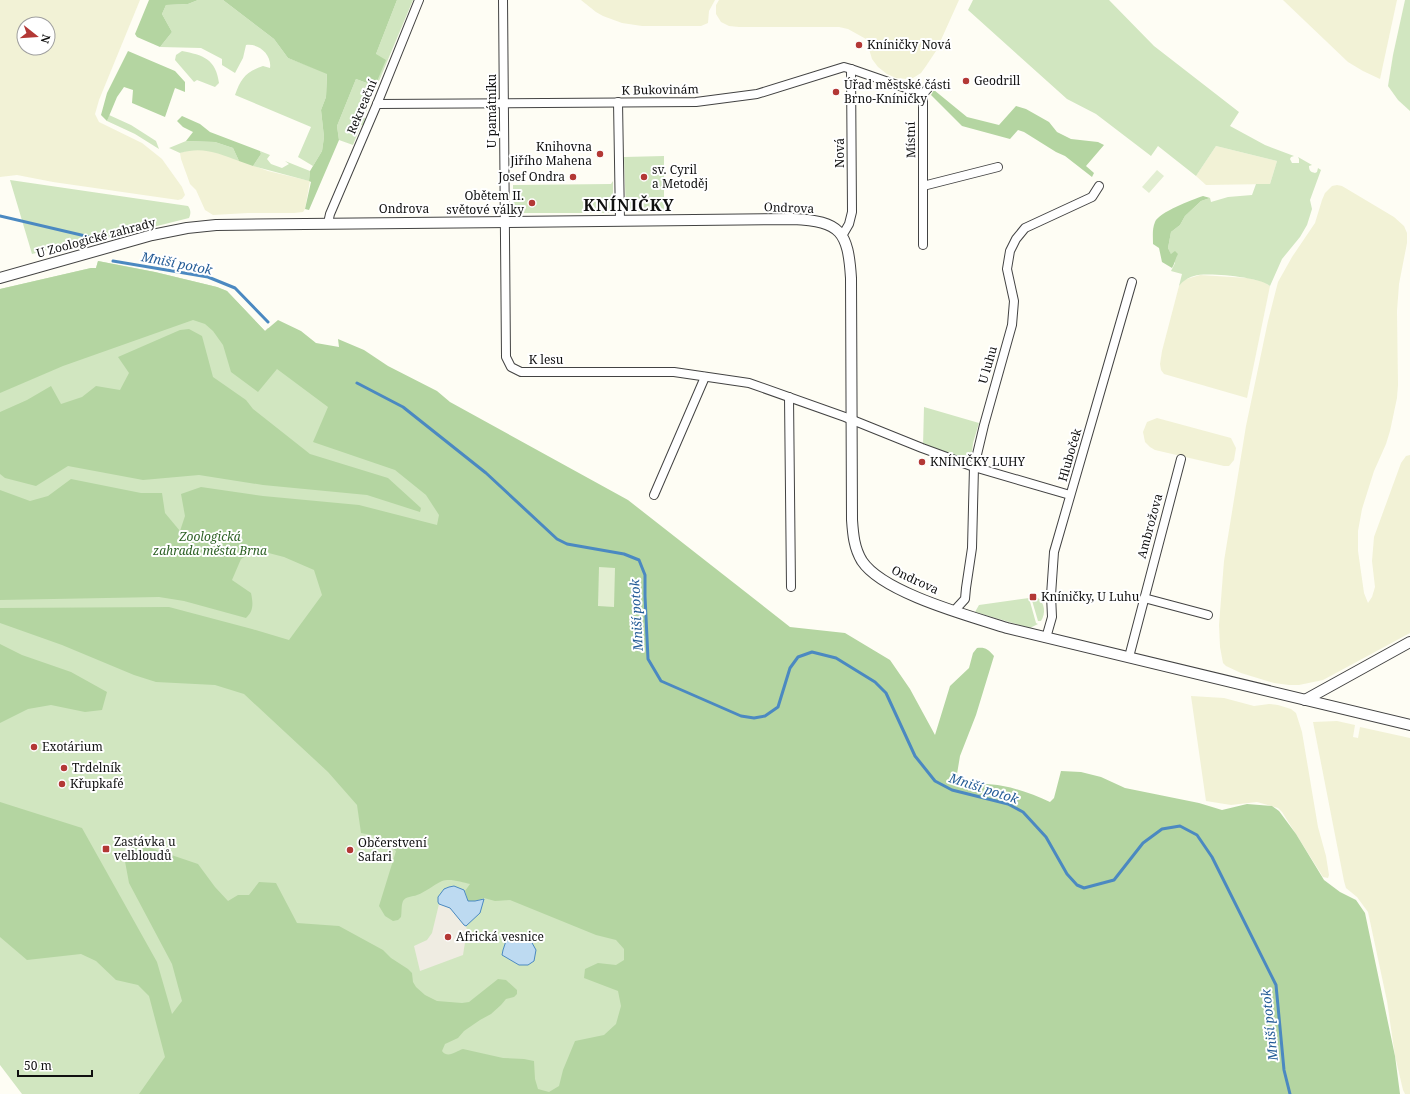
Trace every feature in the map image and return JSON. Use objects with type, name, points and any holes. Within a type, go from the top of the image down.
[{"type":"street","name":"Rekreační","points":[[328,223],[330,214],[419,0]]},
{"type":"street","name":"U památníku","points":[[503,0],[504,222]]},
{"type":"street","name":"K Bukovinám","points":[[377,104],[696,102],[758,94],[844,68],[851,69],[923,94]]},
{"type":"street","name":"Nová","points":[[842,236],[849,224],[852,212],[851,69]]},
{"type":"street","points":[[923,94],[930,86]]},
{"type":"street","name":"Místní","points":[[923,94],[923,245]]},
{"type":"street","points":[[618,102],[620,221]]},
{"type":"street","points":[[923,186],[998,167]]},
{"type":"street","name":"U luhu","points":[[954,611],[965,600],[972,548],[974,467],[1012,325],[1014,301],[1007,269],[1010,250],[1016,239],[1025,228],[1092,197],[1099,186]]},
{"type":"street","name":"Ondrova","points":[[200,226],[233,224],[328,223],[805,220],[816,221],[830,226],[842,236],[848,250],[850,273],[852,520],[854,541],[861,559],[873,573],[888,583],[905,591],[954,611],[1007,628],[1410,725]]},
{"type":"street","name":"K lesu","points":[[504,222],[506,357],[511,367],[521,372],[674,372],[750,383],[852,419],[922,448],[974,467],[1070,496]]},
{"type":"street","name":"U Zoologické zahrady","points":[[0,278],[152,235],[200,226]]},
{"type":"street","name":"Hluboček","points":[[1046,638],[1052,617],[1051,596],[1054,552],[1132,282]]},
{"type":"street","points":[[654,494],[705,377]]},
{"type":"street","points":[[789,397],[790,587]]},
{"type":"street","name":"Ambrožova","points":[[1129,658],[1181,459]]},
{"type":"street","points":[[1144,598],[1208,614]]},
{"type":"street","points":[[1305,700],[1410,642]]},
{"type":"green space","points":[[0,0],[140,0],[99,100],[95,114],[99,122],[142,143],[162,159],[182,187],[185,195],[182,199],[178,200],[53,182],[17,175],[0,177]]},
{"type":"green space","points":[[149,0],[198,0],[188,4],[166,5],[162,14],[172,32],[160,47],[137,37],[135,34]]},
{"type":"green space","points":[[198,0],[223,0],[274,39],[288,58],[327,73],[326,97],[321,110],[324,137],[322,151],[313,166],[298,157],[311,127],[235,95],[242,80],[248,73],[263,66],[270,68],[269,59],[264,51],[256,46],[246,45],[243,58],[235,73],[222,65],[222,59],[201,48],[160,47],[172,32],[162,14],[166,5],[188,4]]},
{"type":"green space","points":[[223,0],[397,0],[376,54],[386,60],[375,86],[356,79],[337,126],[339,140],[309,210],[305,209],[311,182],[309,181],[310,171],[322,151],[324,137],[321,110],[326,97],[327,74],[288,58],[274,39]]},
{"type":"green space","points":[[397,0],[413,0],[366,112],[364,118],[367,119],[364,126],[361,125],[353,145],[339,140],[337,126],[356,79],[375,86],[376,54]]},
{"type":"green space","points":[[581,0],[715,0],[709,11],[708,23],[701,26],[642,26],[622,23],[603,16]]},
{"type":"green space","points":[[719,0],[959,0],[936,51],[921,73],[913,78],[907,79],[896,78],[887,74],[878,67],[872,59],[866,39],[848,29],[839,27],[729,26],[721,22],[716,14],[716,5]]},
{"type":"green space","points":[[973,0],[1109,0],[1154,46],[1239,112],[1230,126],[1265,145],[1294,156],[1290,159],[1292,163],[1299,163],[1298,157],[1312,165],[1309,166],[1311,172],[1317,172],[1318,168],[1321,170],[1310,200],[1312,209],[1307,225],[1300,237],[1282,259],[1270,286],[1256,280],[1233,276],[1200,275],[1185,280],[1179,286],[1182,274],[1171,271],[1175,263],[1168,248],[1171,232],[1180,225],[1185,216],[1201,201],[1210,198],[1211,202],[1228,197],[1252,195],[1256,184],[1270,184],[1277,161],[1216,146],[1196,176],[1158,146],[1151,156],[1096,114],[1067,99],[968,10]]},
{"type":"green space","points":[[1283,0],[1397,0],[1380,79],[1348,62]]},
{"type":"green space","points":[[1405,0],[1410,0],[1410,111],[1398,100],[1388,86]]},
{"type":"green space","points":[[128,51],[175,71],[185,82],[185,92],[175,88],[165,117],[132,103],[133,90],[124,87],[117,97],[107,121],[101,115],[107,93]]},
{"type":"green space","points":[[182,51],[196,54],[212,63],[219,83],[215,87],[197,80],[194,82],[175,60],[176,55]]},
{"type":"green space","points":[[934,90],[967,117],[999,125],[1016,106],[1026,109],[1049,122],[1057,132],[1071,139],[1098,142],[1104,145],[1086,166],[1094,173],[1092,177],[1065,156],[1024,132],[1018,130],[1010,139],[962,126],[931,95]]},
{"type":"green space","points":[[109,115],[131,125],[156,141],[159,149],[135,134],[107,121]]},
{"type":"green space","points":[[182,116],[200,124],[210,132],[260,151],[261,154],[253,166],[239,161],[233,148],[215,142],[186,141],[193,132],[183,127],[177,121]]},
{"type":"green space","points":[[186,141],[215,142],[233,148],[239,161],[210,151],[196,150],[180,153],[169,148]]},
{"type":"green space","points":[[1216,146],[1277,161],[1270,184],[1206,185],[1196,176]]},
{"type":"green space","points":[[190,149],[203,149],[222,154],[268,171],[310,181],[305,209],[303,212],[294,213],[213,215],[205,210],[196,190],[190,184],[181,159],[180,153]]},
{"type":"green space","points":[[260,151],[270,155],[267,159],[271,164],[282,168],[289,164],[285,161],[310,171],[309,181],[253,166],[261,154]]},
{"type":"green space","points":[[664,156],[664,212],[626,212],[624,157]]},
{"type":"green space","points":[[1157,170],[1164,176],[1149,193],[1142,187]]},
{"type":"green space","points":[[10,180],[188,206],[190,215],[189,218],[97,241],[91,239],[32,254]]},
{"type":"green space","points":[[613,181],[613,210],[611,213],[513,213],[513,185],[611,184]]},
{"type":"green space","points":[[1332,186],[1342,186],[1394,217],[1404,226],[1407,233],[1407,243],[1399,284],[1397,311],[1397,398],[1386,444],[1374,471],[1362,509],[1358,531],[1358,551],[1364,593],[1368,603],[1372,597],[1375,587],[1372,561],[1374,537],[1401,463],[1406,456],[1410,455],[1410,633],[1323,680],[1299,685],[1289,685],[1274,683],[1241,673],[1223,663],[1220,647],[1219,625],[1224,561],[1246,426],[1268,321],[1278,282],[1292,257],[1315,223],[1325,193]]},
{"type":"green space","points":[[1203,196],[1210,198],[1201,201],[1185,216],[1180,225],[1171,232],[1168,248],[1171,254],[1175,251],[1178,254],[1172,268],[1162,262],[1159,248],[1153,244],[1153,230],[1155,222],[1169,210]]},
{"type":"green space","name":"Zoologická zahrada města Brna","points":[[98,261],[155,272],[217,287],[227,291],[265,331],[268,328],[388,414],[667,944],[575,1094],[22,1094],[0,1065],[0,289],[96,268]]},
{"type":"green space","points":[[98,261],[155,272],[217,287],[227,291],[265,331],[278,320],[301,331],[316,343],[339,347],[338,339],[364,350],[388,366],[437,391],[450,402],[628,500],[790,627],[845,633],[890,660],[910,689],[935,735],[950,686],[969,668],[973,653],[977,648],[986,649],[994,656],[976,715],[960,756],[957,774],[960,779],[1015,789],[1050,802],[1054,798],[1061,771],[1081,772],[1101,777],[1125,788],[1199,803],[1222,810],[1247,804],[1272,806],[1279,811],[1296,834],[1324,880],[1340,892],[1356,900],[1365,913],[1395,1056],[1400,1094],[139,1094],[165,1057],[149,996],[138,985],[116,980],[96,961],[81,954],[27,960],[0,937],[0,802],[82,828],[157,962],[172,1014],[182,1001],[172,964],[129,883],[124,856],[133,842],[198,864],[215,887],[228,901],[238,895],[249,895],[259,882],[276,883],[297,923],[339,926],[383,950],[391,958],[412,973],[413,982],[416,987],[425,995],[437,1001],[462,1003],[469,1002],[498,979],[506,980],[517,990],[517,994],[514,997],[506,999],[491,1014],[464,1031],[458,1038],[445,1044],[442,1051],[447,1054],[452,1054],[463,1049],[503,1058],[534,1061],[535,1079],[538,1089],[549,1092],[559,1086],[563,1070],[575,1041],[604,1035],[616,1024],[621,1006],[618,991],[584,978],[585,969],[598,963],[616,965],[624,960],[624,949],[616,940],[596,935],[510,900],[495,901],[484,898],[475,901],[468,901],[465,891],[470,884],[452,880],[442,881],[420,894],[406,898],[402,903],[401,917],[398,920],[393,921],[385,916],[379,906],[396,851],[376,836],[361,833],[357,805],[328,772],[244,694],[215,685],[156,682],[134,675],[62,645],[0,623],[0,608],[169,607],[289,640],[322,595],[314,570],[284,557],[257,550],[241,559],[232,580],[251,593],[252,607],[246,618],[184,601],[159,597],[0,600],[0,490],[30,501],[48,496],[71,479],[141,493],[162,493],[165,513],[180,531],[185,516],[181,494],[201,487],[263,496],[359,505],[437,525],[439,515],[426,495],[395,470],[313,442],[328,407],[277,369],[258,392],[231,372],[223,345],[213,331],[205,324],[193,320],[63,366],[0,393],[0,289],[96,268]]},
{"type":"green space","points":[[1200,275],[1248,278],[1264,282],[1270,286],[1247,398],[1164,374],[1161,370],[1160,364],[1162,351],[1179,286],[1183,280]]},
{"type":"green space","points":[[189,329],[202,336],[213,377],[246,400],[253,409],[310,454],[388,478],[421,508],[420,512],[367,495],[263,485],[199,475],[143,480],[68,466],[36,486],[5,478],[0,474],[0,412],[27,400],[51,386],[61,404],[82,397],[96,386],[120,390],[129,373],[118,357],[180,330]]},
{"type":"green space","points":[[924,407],[979,423],[973,443],[971,461],[923,446]]},
{"type":"green space","points":[[1157,418],[1231,438],[1236,448],[1234,460],[1229,466],[1224,466],[1155,450],[1145,442],[1143,432],[1147,422]]},
{"type":"green space","points":[[599,567],[615,568],[614,607],[598,606]]},
{"type":"green space","points":[[1031,597],[1037,597],[1042,602],[1044,611],[1041,621],[1038,621]]},
{"type":"green space","points":[[1029,598],[1036,623],[1038,624],[1030,628],[975,612],[979,605]]},
{"type":"green space","points":[[0,644],[22,655],[71,672],[107,692],[102,710],[85,712],[51,705],[28,709],[0,723]]},
{"type":"green space","points":[[1191,696],[1224,698],[1254,706],[1269,704],[1278,705],[1291,709],[1296,713],[1302,732],[1318,827],[1326,856],[1329,875],[1328,878],[1323,877],[1278,808],[1257,802],[1231,805],[1206,801]]},
{"type":"green space","points":[[1337,721],[1355,725],[1353,737],[1358,738],[1360,727],[1410,738],[1410,1094],[1405,1094],[1403,1090],[1395,1056],[1387,1001],[1368,912],[1357,897],[1346,888],[1344,881],[1313,722]]},
{"type":"shaded area","name":"Africká vesnice","points":[[439,904],[450,908],[466,926],[467,930],[463,955],[420,971],[414,946],[427,940],[432,933]]},
{"type":"water","points":[[454,886],[464,890],[468,901],[484,899],[480,913],[466,926],[450,908],[439,904],[438,902],[438,897],[444,889]]},
{"type":"water","points":[[521,938],[531,941],[536,950],[534,961],[528,965],[519,965],[502,955],[506,941]]},
{"type":"waterway","name":"Mniší potok","points":[[0,216],[94,238]]},
{"type":"waterway","name":"Mniší potok","points":[[113,261],[208,277],[235,288],[268,322]]},
{"type":"waterway","name":"Mniší potok","points":[[357,383],[403,407],[486,473],[557,539],[567,544],[624,554],[639,560],[645,575],[648,659],[661,681],[741,716],[754,718],[765,716],[778,707],[790,668],[798,657],[812,652],[836,658],[875,682],[886,693],[915,756],[935,781],[952,790],[1008,804],[1023,812],[1046,837],[1067,874],[1077,885],[1084,888],[1114,880],[1143,843],[1162,829],[1180,826],[1197,835],[1212,857],[1276,985],[1284,1070],[1290,1094]]},
{"type":"place","name":"Kníničky Nová","points":[[859,45]]},
{"type":"place","name":"Geodrill","points":[[966,81]]},
{"type":"place","name":"Úřad městské části Brno-Kníničky","points":[[836,92]]},
{"type":"place","name":"Knihovna Jiřího Mahena","points":[[600,154]]},
{"type":"place","name":"Josef Ondra","points":[[573,177]]},
{"type":"place","name":"sv. Cyril a Metoděj","points":[[644,177]]},
{"type":"place","name":"Obětem II. světové války","points":[[532,203]]},
{"type":"place","name":"KNÍNIČKY LUHY","points":[[922,462]]},
{"type":"place","name":"Kníničky, U Luhu","points":[[1033,597]]},
{"type":"place","name":"Exotárium","points":[[34,747]]},
{"type":"place","name":"Trdelník","points":[[64,768]]},
{"type":"place","name":"Křupkafé","points":[[62,784]]},
{"type":"place","name":"Zastávka u velbloudů","points":[[106,849]]},
{"type":"place","name":"Občerstvení Safari","points":[[350,850]]},
{"type":"place","name":"Africká vesnice","points":[[448,937]]},
{"type":"district","name":"KNÍNIČKY","points":[[629,205]]}]
